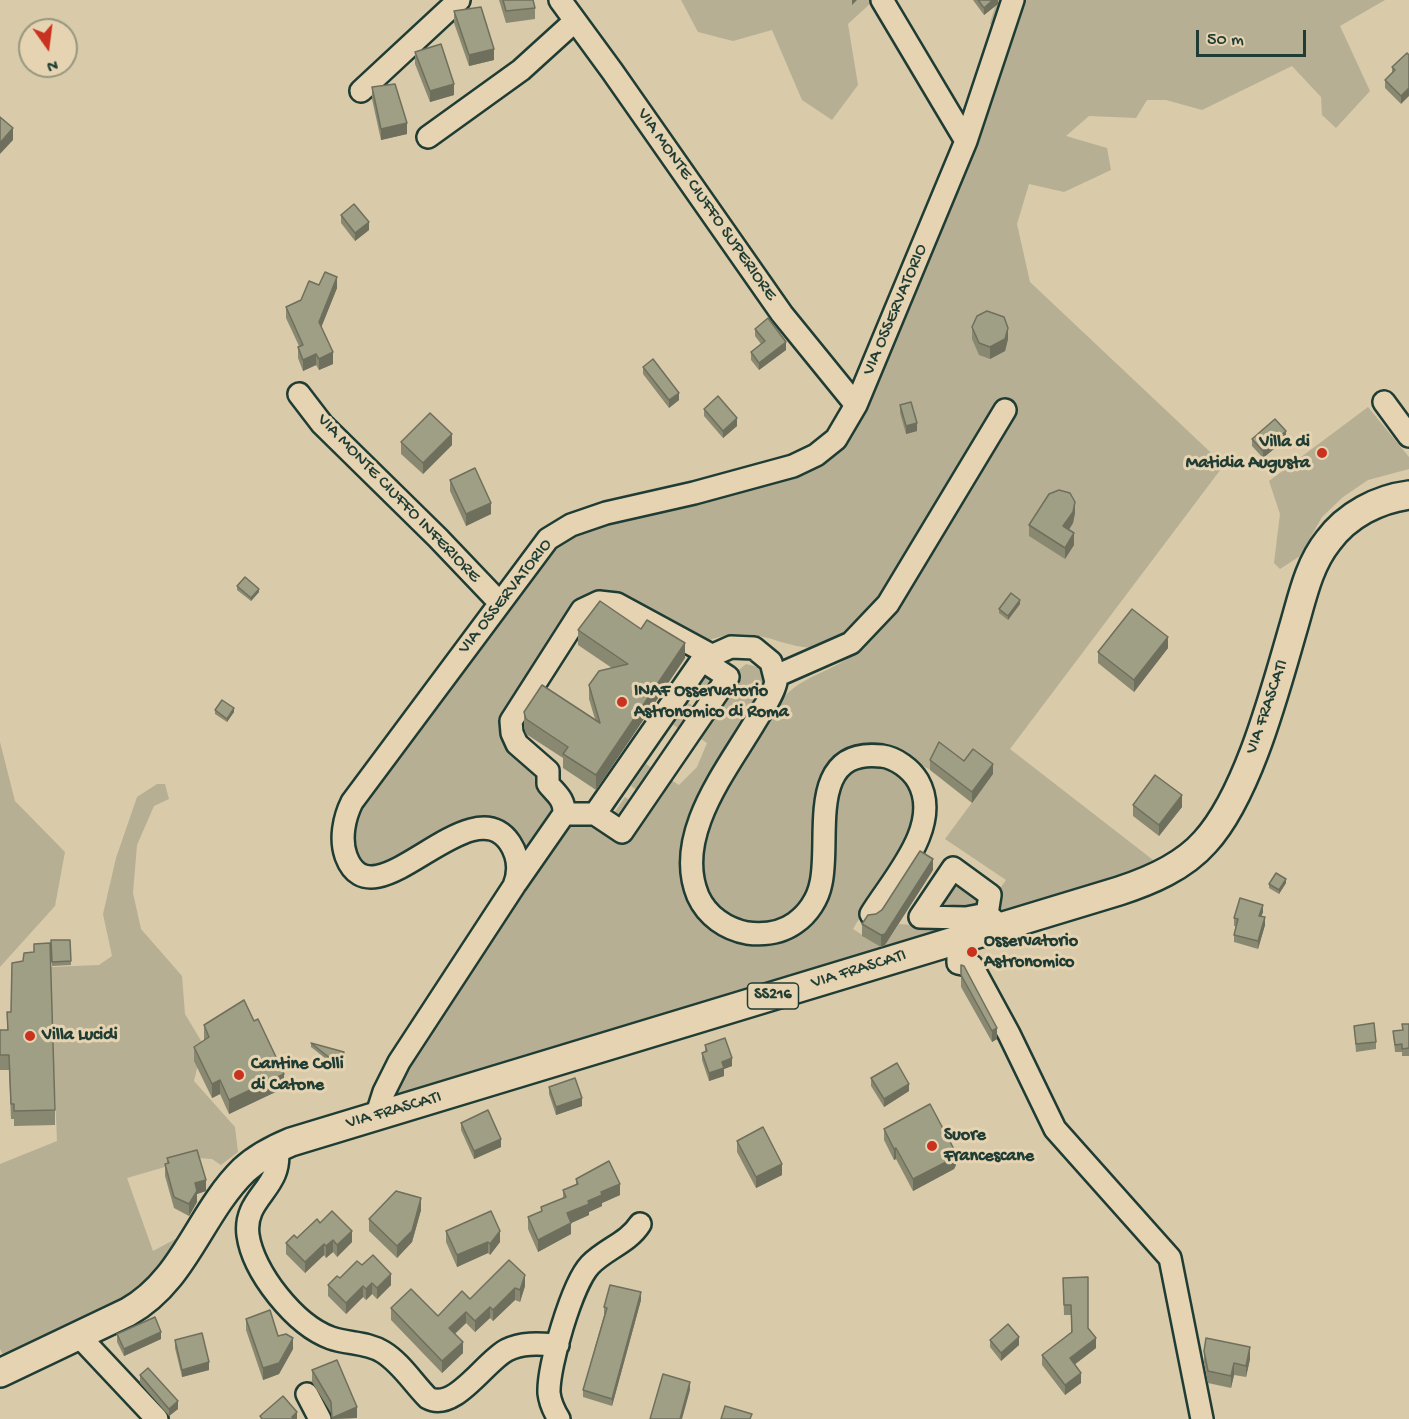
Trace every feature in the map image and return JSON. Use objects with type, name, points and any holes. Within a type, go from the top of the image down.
[{"type":"main road","name":"VIA FRASCATI","points":[[0,1373],[128,1312],[158,1291],[172,1275],[232,1183],[253,1163],[277,1148],[319,1132],[376,1117],[958,940],[994,921],[1137,885],[1177,866],[1204,843],[1221,820],[1241,783],[1278,681],[1309,577],[1321,550],[1334,533],[1354,516],[1379,503],[1409,495]]},
{"type":"street","points":[[362,91],[459,0]]},
{"type":"street","name":"VIA MONTE CIUFFO SUPERIORE","points":[[560,0],[782,314],[856,405]]},
{"type":"street","points":[[882,0],[966,141]]},
{"type":"street","name":"VIA OSSERVATORIO","points":[[376,1117],[384,1092],[399,1062],[514,886],[518,871],[516,855],[507,839],[493,830],[480,828],[464,831],[399,869],[378,875],[363,874],[352,866],[346,855],[343,837],[346,815],[352,802],[543,544],[565,528],[606,513],[694,493],[793,466],[816,455],[836,439],[856,405],[966,141],[1013,0]]},
{"type":"street","points":[[428,137],[521,70],[575,21]]},
{"type":"street","name":"VIA MONTE CIUFFO INFERIORE","points":[[299,394],[322,424],[438,538],[499,602]]},
{"type":"street","points":[[1384,402],[1409,436]]},
{"type":"street","points":[[776,676],[851,643],[888,604],[1005,410]]},
{"type":"street","points":[[514,886],[564,814],[561,799],[548,783],[548,771],[517,744],[512,733],[511,721],[582,610],[599,602],[617,604],[706,657],[728,677],[622,832],[595,814],[564,814]]},
{"type":"street","points":[[595,814],[706,657],[739,646],[754,648],[767,656],[776,676],[774,688],[719,782],[697,831],[691,864],[700,900],[716,919],[745,933],[776,932],[802,917],[814,902],[821,883],[828,788],[841,768],[869,756],[886,757],[904,766],[917,778],[924,792],[927,810],[903,906]]},
{"type":"street","points":[[650,735],[676,753]]},
{"type":"street","points":[[871,914],[903,906],[953,868],[990,894],[994,921],[903,906]]},
{"type":"street","points":[[958,940],[958,963],[972,966],[1009,1034],[1055,1129],[1170,1258],[1202,1419]]},
{"type":"street","points":[[277,1148],[278,1171],[254,1207],[248,1224],[249,1239],[265,1279],[314,1329],[334,1339],[382,1351],[428,1398],[437,1401],[459,1393],[491,1361],[507,1350],[529,1344],[558,1345]]},
{"type":"street","points":[[559,1419],[549,1393],[558,1345],[574,1294],[584,1273],[598,1257],[631,1235],[639,1224]]},
{"type":"street","points":[[78,1335],[157,1419]]},
{"type":"street","points":[[307,1394],[320,1419]]},
{"type":"shaded area","points":[[681,0],[874,0],[848,24],[858,85],[832,120],[802,100],[772,30],[733,41],[698,32]]},
{"type":"shaded area","points":[[997,0],[1385,0],[1340,26],[1370,91],[1336,128],[1322,115],[1321,97],[1292,66],[1202,110],[1166,100],[1147,100],[1136,118],[1089,116],[1066,136],[1107,148],[1111,170],[1064,192],[1029,184],[1017,224],[1030,282],[1224,465],[1010,749],[1166,870],[997,916],[1002,893],[998,891],[1006,880],[945,839],[993,774],[935,771],[898,749],[872,745],[858,747],[833,761],[820,781],[815,807],[811,887],[802,907],[782,920],[759,928],[746,926],[717,914],[697,868],[708,831],[734,776],[766,722],[790,691],[855,653],[871,634],[837,645],[810,648],[754,635],[739,634],[722,636],[702,643],[679,633],[624,593],[592,594],[571,605],[504,713],[539,774],[539,791],[556,807],[531,852],[511,828],[494,820],[476,819],[394,868],[360,865],[354,859],[351,819],[552,548],[587,527],[798,474],[826,460],[853,430],[949,206],[1007,53],[990,23]]},
{"type":"shaded area","points":[[1368,407],[1409,457],[1409,469],[1368,480],[1343,497],[1322,517],[1300,556],[1280,569],[1274,563],[1280,514],[1269,481]]},
{"type":"shaded area","points":[[746,664],[761,668],[765,682],[718,778],[690,903],[699,917],[722,938],[750,946],[763,947],[784,942],[808,927],[820,912],[826,894],[832,812],[841,782],[844,776],[854,769],[875,765],[896,772],[903,779],[912,798],[913,820],[905,848],[853,929],[883,948],[899,924],[955,928],[398,1100],[397,1084],[544,863],[541,860],[570,818],[587,818],[625,844],[668,778],[679,785],[697,767],[707,743],[695,735],[734,674]]},
{"type":"shaded area","points":[[707,669],[718,677],[703,699],[692,692]]},
{"type":"shaded area","points":[[687,702],[697,709],[682,731],[672,724]]},
{"type":"shaded area","points":[[0,742],[15,801],[65,852],[55,906],[0,967]]},
{"type":"shaded area","points":[[646,764],[656,771],[641,793],[631,786]]},
{"type":"shaded area","points":[[157,784],[165,784],[169,799],[154,806],[137,845],[133,893],[141,929],[182,976],[185,1014],[203,1044],[194,1081],[235,1127],[238,1152],[221,1165],[212,1159],[196,1158],[127,1178],[153,1251],[181,1236],[149,1283],[123,1303],[6,1360],[0,1349],[0,1164],[57,1141],[50,967],[99,965],[112,956],[103,914],[116,858],[137,797]]},
{"type":"shaded area","points":[[625,797],[636,804],[621,826],[610,819]]},
{"type":"shaded area","points":[[957,884],[979,900],[974,908],[945,904],[944,902]]},
{"type":"building","points":[[503,0],[533,0],[535,8],[506,11]]},
{"type":"building","points":[[978,0],[993,0],[984,8]]},
{"type":"building","points":[[481,7],[494,49],[469,55],[454,11]]},
{"type":"building","points":[[441,44],[454,84],[430,91],[415,52]]},
{"type":"building","points":[[1407,53],[1409,55],[1409,88],[1401,96],[1385,80],[1395,70],[1392,67]]},
{"type":"building","points":[[395,84],[407,123],[381,129],[372,87]]},
{"type":"building","points":[[0,117],[13,128],[0,143]]},
{"type":"building","points":[[354,204],[369,222],[355,233],[341,215]]},
{"type":"building","points":[[325,272],[337,277],[319,322],[333,352],[319,359],[316,354],[303,360],[298,347],[303,345],[286,307],[301,300],[309,281],[319,285]]},
{"type":"building","points":[[987,311],[1004,317],[1008,328],[1005,339],[990,347],[979,343],[972,327],[977,316]]},
{"type":"building","points":[[768,318],[786,342],[759,363],[751,352],[765,341],[755,329]]},
{"type":"building","points":[[653,359],[679,393],[669,400],[643,367]]},
{"type":"building","points":[[718,396],[737,418],[723,431],[704,409]]},
{"type":"building","points":[[911,402],[917,423],[906,426],[900,405]]},
{"type":"building","points":[[430,413],[452,434],[423,463],[401,442]]},
{"type":"building","points":[[1275,419],[1286,431],[1263,451],[1252,439]]},
{"type":"building","points":[[475,468],[491,503],[466,514],[450,480]]},
{"type":"building","points":[[1059,490],[1070,493],[1075,502],[1073,512],[1063,526],[1074,533],[1065,548],[1029,525],[1049,494]]},
{"type":"building","points":[[245,577],[259,589],[251,598],[237,586]]},
{"type":"building","points":[[1011,593],[1020,600],[1008,616],[999,609]]},
{"type":"building","name":"INAF Osservatorio Astronomico di Roma","points":[[600,601],[641,629],[647,620],[685,643],[596,775],[563,754],[568,747],[526,719],[524,712],[542,685],[600,723],[589,685],[599,671],[628,664],[578,630]]},
{"type":"building","points":[[1132,609],[1168,637],[1134,680],[1098,652]]},
{"type":"building","points":[[222,700],[234,708],[227,719],[215,710]]},
{"type":"building","points":[[939,742],[964,761],[973,749],[993,764],[972,792],[930,760]]},
{"type":"building","points":[[1155,775],[1182,795],[1159,825],[1133,805]]},
{"type":"building","points":[[920,851],[933,859],[885,934],[881,935],[862,924],[868,915],[882,910]]},
{"type":"building","points":[[1276,873],[1286,879],[1279,890],[1269,884]]},
{"type":"building","points":[[1240,898],[1263,905],[1259,916],[1265,917],[1258,941],[1234,935],[1238,919],[1234,918]]},
{"type":"building","points":[[51,940],[70,940],[71,961],[52,962]]},
{"type":"building","name":"Villa Lucidi","points":[[50,943],[55,1110],[14,1111],[14,1104],[11,1104],[9,1055],[0,1055],[0,1030],[8,1030],[7,1012],[11,1012],[12,963],[23,961],[24,953],[34,952],[34,944]]},
{"type":"building","points":[[961,965],[964,966],[997,1028],[992,1031],[961,975]]},
{"type":"building","name":"Cantine Colli di Catone","points":[[244,1000],[254,1021],[258,1019],[284,1074],[229,1100],[220,1080],[212,1084],[194,1047],[209,1037],[204,1025]]},
{"type":"building","points":[[1374,1023],[1376,1042],[1356,1044],[1354,1026]]},
{"type":"building","points":[[1402,1024],[1409,1024],[1409,1048],[1402,1049],[1402,1044],[1395,1045],[1393,1031],[1403,1030]]},
{"type":"building","points":[[725,1038],[732,1058],[722,1062],[724,1068],[709,1073],[702,1053],[707,1051],[705,1045]]},
{"type":"building","points":[[311,1043],[344,1052],[340,1065],[330,1062],[331,1059]]},
{"type":"building","points":[[897,1063],[909,1084],[884,1099],[871,1078]]},
{"type":"building","points":[[575,1078],[582,1098],[556,1107],[549,1087]]},
{"type":"building","points":[[930,1104],[956,1153],[954,1158],[913,1179],[884,1129]]},
{"type":"building","points":[[488,1110],[501,1139],[474,1151],[461,1123]]},
{"type":"building","points":[[763,1127],[782,1164],[756,1177],[737,1141]]},
{"type":"building","points":[[197,1150],[206,1180],[195,1183],[197,1191],[189,1204],[174,1197],[165,1164],[169,1163],[167,1158]]},
{"type":"building","points":[[609,1161],[620,1184],[601,1192],[602,1195],[588,1201],[589,1204],[567,1213],[571,1223],[538,1240],[528,1217],[542,1211],[541,1207],[566,1197],[563,1190],[578,1184],[576,1179]]},
{"type":"building","points":[[396,1191],[421,1198],[412,1231],[397,1246],[369,1219]]},
{"type":"building","points":[[332,1211],[352,1231],[337,1245],[333,1240],[326,1246],[324,1244],[305,1262],[286,1243],[294,1235],[297,1238],[317,1219],[320,1223]]},
{"type":"building","points":[[491,1211],[500,1231],[490,1244],[488,1242],[457,1255],[446,1231]]},
{"type":"building","points":[[373,1255],[391,1274],[377,1288],[372,1283],[366,1289],[363,1286],[346,1303],[328,1285],[337,1276],[340,1278],[357,1261],[362,1265]]},
{"type":"building","points":[[509,1260],[525,1275],[520,1290],[515,1288],[493,1310],[490,1307],[475,1321],[466,1312],[449,1328],[463,1342],[442,1361],[391,1308],[411,1289],[438,1316],[462,1291],[470,1299]]},
{"type":"building","points":[[1088,1277],[1088,1328],[1096,1338],[1070,1358],[1081,1373],[1065,1385],[1042,1355],[1072,1332],[1071,1305],[1064,1305],[1063,1278]]},
{"type":"building","points":[[610,1285],[641,1292],[612,1399],[583,1390],[607,1308],[604,1307]]},
{"type":"building","points":[[270,1310],[278,1336],[286,1334],[293,1338],[279,1363],[263,1368],[246,1319]]},
{"type":"building","points":[[155,1317],[161,1332],[124,1349],[117,1334]]},
{"type":"building","points":[[1008,1324],[1019,1337],[1001,1353],[990,1340]]},
{"type":"building","points":[[202,1333],[209,1362],[182,1370],[175,1340]]},
{"type":"building","points":[[1206,1338],[1250,1347],[1246,1366],[1234,1363],[1231,1376],[1208,1371],[1204,1351]]},
{"type":"building","points":[[337,1360],[357,1407],[332,1418],[331,1402],[312,1370]]},
{"type":"building","points":[[148,1368],[178,1401],[169,1409],[140,1375]]},
{"type":"building","points":[[663,1374],[690,1382],[680,1419],[650,1419]]},
{"type":"building","points":[[283,1396],[297,1412],[292,1417],[294,1419],[262,1419],[260,1416]]},
{"type":"building","points":[[725,1406],[752,1414],[750,1419],[721,1419]]},
{"type":"place","name":"Villa di Matidia Augusta","points":[[1322,453]]},
{"type":"place","name":"INAF Osservatorio Astronomico di Roma","points":[[622,702]]},
{"type":"place","name":"Osservatorio Astronomico","points":[[972,952]]},
{"type":"place","name":"Villa Lucidi","points":[[30,1036]]},
{"type":"place","name":"Cantine Colli di Catone","points":[[239,1075]]},
{"type":"place","name":"Suore Francescane","points":[[932,1146]]}]
